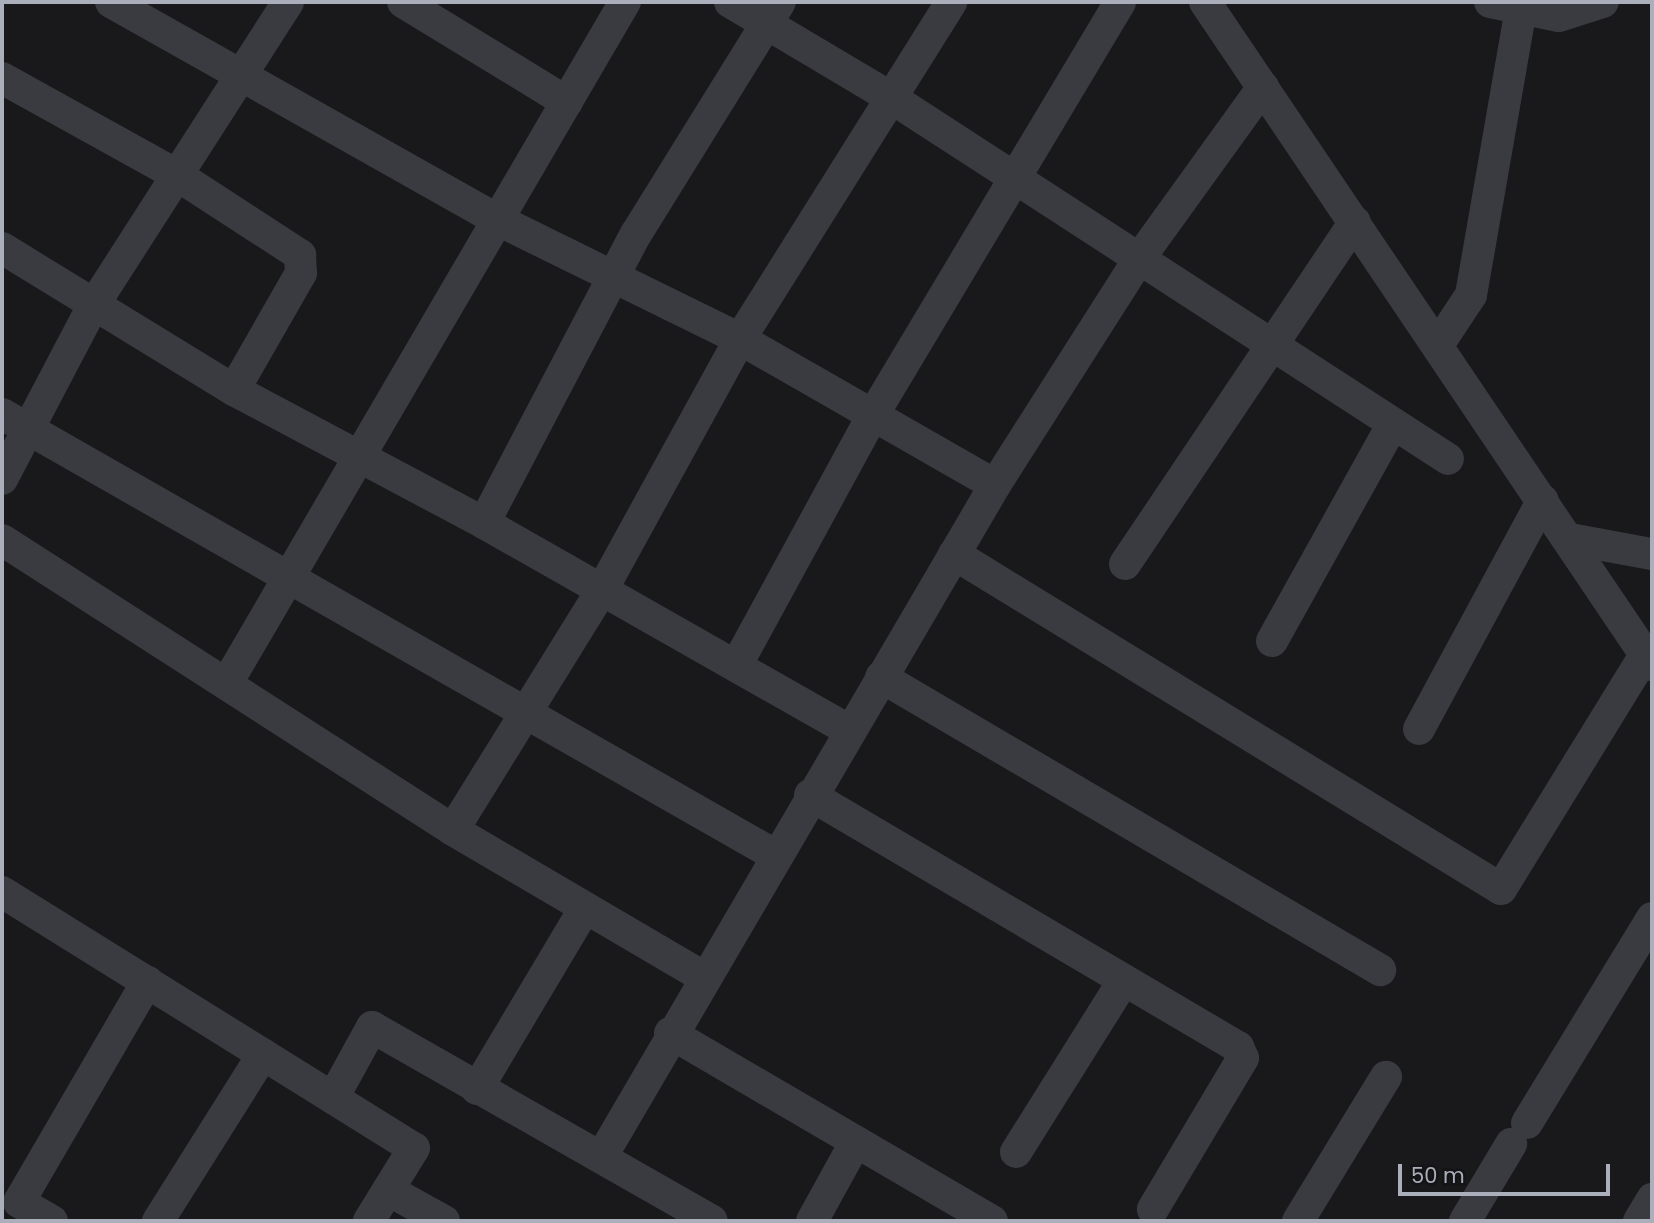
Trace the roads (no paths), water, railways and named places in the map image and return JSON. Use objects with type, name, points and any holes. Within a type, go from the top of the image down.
[{"type":"street","points":[[111,2],[498,220],[615,280],[740,339],[995,485]]},
{"type":"street","points":[[2,479],[15,421],[93,306],[288,2]]},
{"type":"street","points":[[403,2],[567,102]]},
{"type":"street","points":[[227,683],[625,2]]},
{"type":"street","points":[[730,2],[774,11],[890,97],[1448,459]]},
{"type":"street","points":[[453,830],[523,712],[602,590],[740,339],[951,2]]},
{"type":"street","points":[[736,666],[873,415],[1120,2]]},
{"type":"street","points":[[954,554],[1501,889],[1649,660],[1570,539],[1205,2]]},
{"type":"street","points":[[1438,345],[1471,295],[1505,5],[1559,16],[1603,2]]},
{"type":"street","points":[[484,523],[615,280],[636,234],[774,11]]},
{"type":"street","points":[[2,78],[177,175],[300,255],[304,265],[234,390]]},
{"type":"street","points":[[602,1156],[773,854],[995,485],[1139,259],[1263,87]]},
{"type":"street","points":[[1125,564],[1354,222]]},
{"type":"street","points":[[2,248],[234,390],[484,523],[849,730]]},
{"type":"street","points":[[15,421],[287,580],[773,854]]},
{"type":"street","points":[[1272,641],[1393,424]]},
{"type":"street","points":[[1419,729],[1543,500]]},
{"type":"street","points":[[1570,539],[1652,554]]},
{"type":"street","points":[[2,540],[453,830],[702,976]]},
{"type":"street","points":[[881,677],[1380,970]]},
{"type":"street","points":[[810,794],[1238,1047],[1243,1058],[1153,1209]]},
{"type":"street","points":[[2,892],[414,1148],[369,1221]]},
{"type":"street","points":[[477,1089],[584,908]]},
{"type":"street","points":[[1465,1221],[1652,918]]},
{"type":"street","points":[[1016,1152],[1124,980]]},
{"type":"street","points":[[52,1221],[19,1202],[147,982]]},
{"type":"street","points":[[333,1098],[372,1027],[712,1221]]},
{"type":"street","points":[[670,1033],[978,1218]]},
{"type":"street","points":[[158,1221],[263,1054]]},
{"type":"street","points":[[1298,1221],[1386,1077]]},
{"type":"street","points":[[812,1221],[855,1143]]},
{"type":"street","points":[[388,1190],[444,1221]]},
{"type":"street","points":[[1639,1221],[1652,1199]]}]
